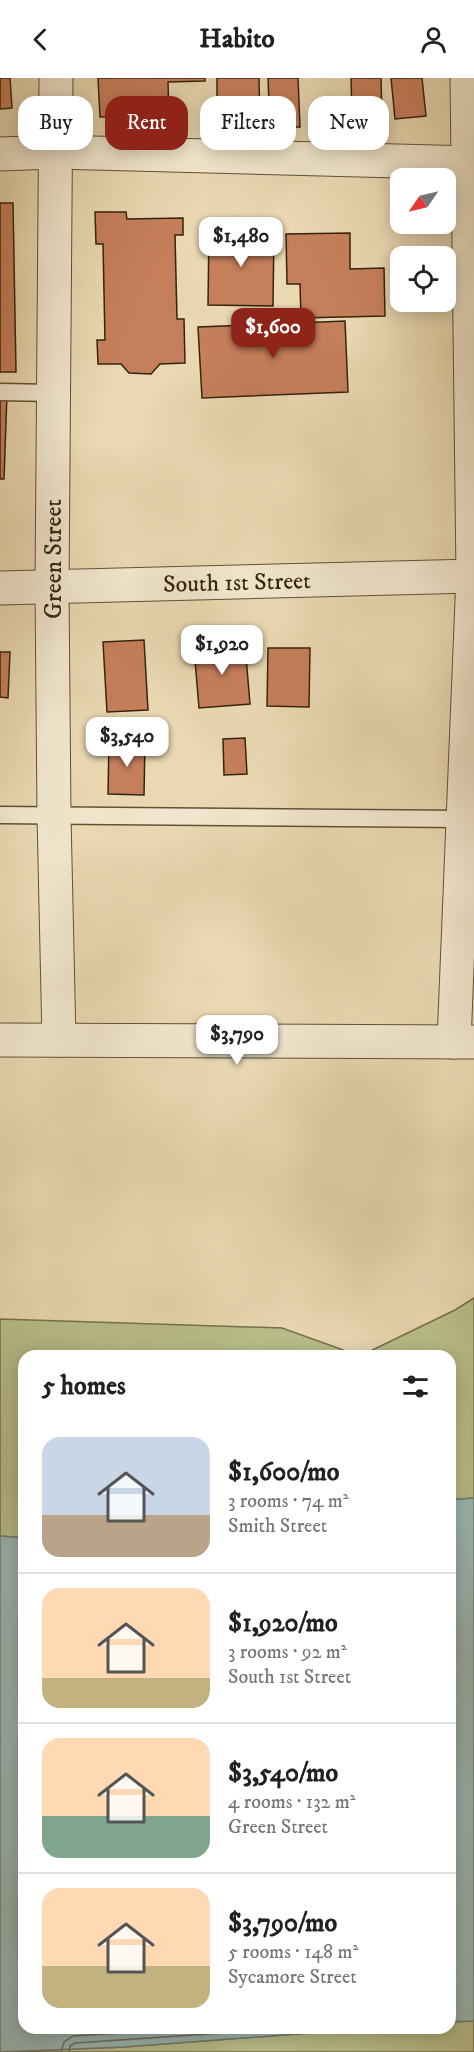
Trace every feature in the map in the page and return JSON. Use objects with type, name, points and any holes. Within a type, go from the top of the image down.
[{"type":"street","name":"Green Street","points":[[56,78],[52,587],[59,1040]]},
{"type":"street","points":[[0,1040],[464,1042],[462,819],[473,576],[470,163],[467,78]]},
{"type":"street","points":[[0,154],[55,152],[470,163]]},
{"type":"street","name":"South 1st Street","points":[[0,588],[473,576]]},
{"type":"lane","points":[[0,392],[53,393]]},
{"type":"lane","points":[[0,815],[462,819]]},
{"type":"green space","points":[[474,1298],[474,1498],[456,1500],[456,1350],[372,1350],[455,1310]]},
{"type":"green space","points":[[0,1319],[282,1328],[343,1350],[18,1350],[18,1538],[0,1536]]},
{"type":"green space","points":[[474,2021],[474,2052],[2,2052],[124,2047],[296,2034],[456,2034],[456,2022]]},
{"type":"water","points":[[474,1498],[474,2021],[456,2022],[456,1500]]},
{"type":"water","points":[[0,1536],[18,1538],[18,2034],[296,2034],[124,2047],[0,2052]]},
{"type":"building","points":[[0,78],[10,78],[12,108],[0,109]]},
{"type":"building","points":[[98,78],[205,78],[205,81],[168,82],[168,96],[105,96],[105,117],[100,117]]},
{"type":"building","points":[[217,78],[259,78],[259,96],[217,96]]},
{"type":"building","points":[[268,78],[298,78],[300,127],[296,127],[296,96],[269,96]]},
{"type":"building","points":[[351,78],[381,78],[381,96],[351,96]]},
{"type":"building","points":[[391,78],[422,78],[426,116],[395,119]]},
{"type":"building","points":[[0,203],[13,203],[16,372],[0,372]]},
{"type":"building","points":[[95,212],[126,212],[127,219],[183,218],[183,235],[175,235],[177,319],[184,319],[185,363],[160,364],[151,374],[129,373],[121,364],[98,364],[97,340],[105,340],[103,244],[96,244]]},
{"type":"building","points":[[235,229],[274,230],[273,306],[208,305],[209,232],[235,233]]},
{"type":"building","points":[[350,233],[350,269],[384,268],[385,316],[301,318],[300,284],[287,284],[286,234]]},
{"type":"building","points":[[345,321],[348,392],[202,398],[198,327]]},
{"type":"building","points":[[0,394],[7,394],[4,479],[0,479]]},
{"type":"building","points":[[144,640],[148,710],[107,712],[103,642]]},
{"type":"building","points":[[245,644],[250,704],[199,708],[194,648]]},
{"type":"building","points":[[268,648],[310,648],[309,707],[267,706]]},
{"type":"building","points":[[0,652],[10,652],[8,698],[0,697]]},
{"type":"building","points":[[245,738],[247,774],[224,775],[223,739]]},
{"type":"building","points":[[109,741],[145,742],[144,795],[108,794]]}]
